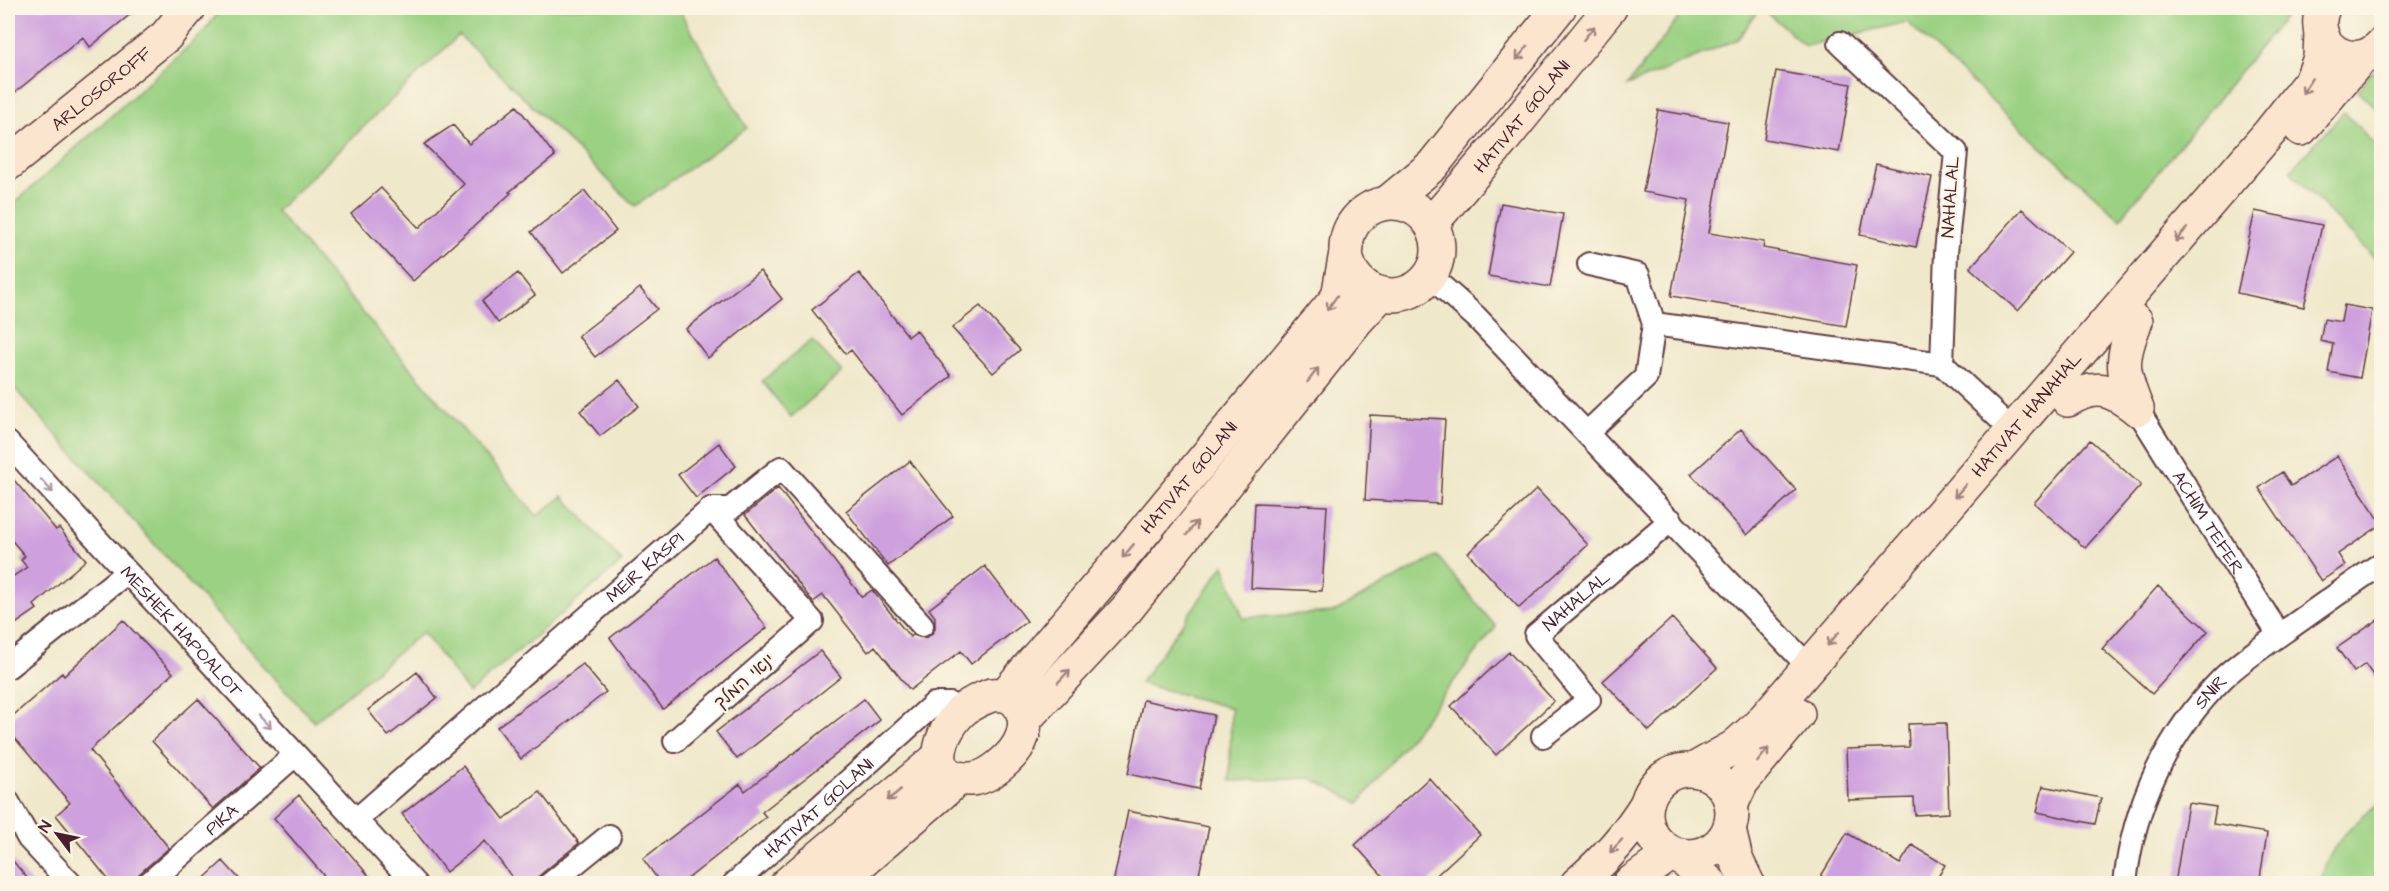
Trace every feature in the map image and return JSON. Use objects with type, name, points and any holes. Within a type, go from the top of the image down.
[{"type":"street","name":"ARLOSOROFF","points":[[8,164],[166,36],[189,8]]},
{"type":"street","points":[[1387,203],[1432,166],[1559,8]]},
{"type":"street","name":"HATIVAT GOLANI","points":[[1431,224],[1610,8]]},
{"type":"street","points":[[2322,19],[2324,41],[2336,52],[2351,58],[2372,50]]},
{"type":"street","name":"HATIVAT HANAHAL","points":[[1693,770],[1734,747],[1759,725],[2303,92],[2320,58],[2322,19]]},
{"type":"street","name":"NAHALAL","points":[[1840,43],[1956,152],[1946,253],[1942,364]]},
{"type":"street","name":"HATIVAT HANAHAL","points":[[1730,817],[1742,782],[1776,739],[2372,50]]},
{"type":"street","points":[[1387,203],[1400,203],[1412,207],[1431,224],[1437,236],[1436,263],[1430,276],[1408,292],[1395,295],[1372,290],[1356,277],[1350,268],[1347,247],[1349,234],[1364,213],[1375,207],[1387,203]]},
{"type":"street","name":"HATIVAT GOLANI","points":[[1015,707],[1132,546],[1338,297],[1347,247]]},
{"type":"street","points":[[1587,433],[1646,377],[1654,324],[1638,274],[1589,264]]},
{"type":"street","points":[[1430,276],[1476,317],[1809,667]]},
{"type":"street","name":"HATIVAT GOLANI","points":[[1015,707],[1126,610],[1357,320],[1382,294]]},
{"type":"street","points":[[2136,321],[2125,348],[2123,366],[2126,384],[2137,409]]},
{"type":"street","points":[[1654,324],[1942,364],[2012,430]]},
{"type":"street","points":[[2068,400],[2082,392],[2094,389],[2108,391],[2122,397],[2137,409]]},
{"type":"street","name":"ACHIM TEFER","points":[[2137,409],[2279,635]]},
{"type":"street","name":"MESHEK HAPOALOT","points":[[8,443],[415,884]]},
{"type":"street","name":"MEIR KASPI","points":[[356,820],[711,509],[730,509],[781,468],[922,625]]},
{"type":"street","points":[[675,741],[812,621],[711,509]]},
{"type":"street","name":"NAHALAL","points":[[1543,736],[1589,699],[1536,635],[1671,520]]},
{"type":"street","name":"SNIR","points":[[2125,884],[2128,857],[2140,808],[2160,762],[2188,717],[2224,677],[2279,635],[2382,563]]},
{"type":"street","points":[[8,667],[126,573]]},
{"type":"street","points":[[991,695],[1015,707],[1022,738],[993,771],[974,780],[948,768],[944,734],[962,710],[991,695]]},
{"type":"street","name":"HATIVAT GOLANI","points":[[734,884],[934,704],[950,704],[962,710]]},
{"type":"street","name":"PIKA","points":[[148,884],[295,754]]},
{"type":"street","points":[[836,884],[948,768]]},
{"type":"street","name":"HATIVAT GOLANI","points":[[787,884],[948,768]]},
{"type":"street","points":[[1577,884],[1596,868],[1629,832],[1653,790],[1662,780],[1680,771],[1693,770],[1706,773],[1727,791],[1736,859],[1748,884]]},
{"type":"street","points":[[8,802],[29,839],[71,884]]},
{"type":"street","points":[[1647,803],[1647,823],[1652,836],[1661,846],[1676,855],[1711,884]]},
{"type":"street","points":[[1629,884],[1676,855],[1692,857],[1706,854],[1722,842],[1730,817]]},
{"type":"street","points":[[550,884],[609,836]]},
{"type":"green space","points":[[222,8],[678,8],[747,128],[635,206],[459,35],[276,211],[537,516],[563,496],[622,562],[469,693],[423,632],[314,722],[8,381],[8,209],[203,33]]},
{"type":"green space","points":[[1686,8],[1760,8],[1738,39],[1627,86]]},
{"type":"green space","points":[[1762,8],[2292,8],[2120,219],[1907,22],[1805,46]]},
{"type":"green space","points":[[2381,61],[2381,113],[2358,91]]},
{"type":"green space","points":[[2344,112],[2381,151],[2381,265],[2290,171]]},
{"type":"green space","points":[[812,340],[842,372],[791,417],[762,381]]},
{"type":"green space","points":[[1437,556],[1496,627],[1359,803],[1310,778],[1230,781],[1231,708],[1140,683],[1224,565],[1243,618],[1334,612]]},
{"type":"green space","points":[[2381,802],[2381,883],[2320,883],[2323,870],[2335,847],[2351,827]]},
{"type":"building","points":[[8,8],[138,8],[90,47],[83,37],[8,98]]},
{"type":"building","points":[[1776,71],[1851,84],[1839,152],[1764,139]]},
{"type":"building","points":[[517,106],[555,156],[509,192],[511,193],[413,281],[351,214],[381,188],[419,228],[464,184],[424,144],[453,125],[469,144]]},
{"type":"building","points":[[1658,110],[1728,122],[1709,233],[1764,242],[1763,248],[1857,265],[1846,326],[1671,296],[1689,200],[1643,192]]},
{"type":"building","points":[[1876,164],[1932,177],[1916,247],[1860,235]]},
{"type":"building","points":[[585,191],[616,231],[563,273],[531,232]]},
{"type":"building","points":[[1501,203],[1563,214],[1550,287],[1488,276]]},
{"type":"building","points":[[2022,209],[2070,252],[2018,311],[1970,268]]},
{"type":"building","points":[[2255,211],[2322,225],[2304,307],[2237,293]]},
{"type":"building","points":[[760,271],[782,299],[708,358],[686,329]]},
{"type":"building","points":[[518,273],[535,295],[498,323],[482,301]]},
{"type":"building","points":[[859,273],[908,336],[916,330],[951,376],[902,415],[851,350],[846,354],[812,310]]},
{"type":"building","points":[[640,288],[657,309],[595,357],[578,336]]},
{"type":"building","points":[[2344,305],[2372,310],[2360,378],[2328,372],[2333,344],[2320,341],[2324,319],[2341,322]]},
{"type":"building","points":[[980,306],[1020,350],[993,373],[952,328]]},
{"type":"building","points":[[619,380],[639,406],[600,436],[580,411]]},
{"type":"building","points":[[1370,415],[1445,419],[1440,504],[1365,500]]},
{"type":"building","points":[[1741,429],[1796,490],[1747,535],[1691,474]]},
{"type":"building","points":[[2090,440],[2141,485],[2085,548],[2034,503]]},
{"type":"building","points":[[719,443],[736,466],[696,498],[678,475]]},
{"type":"building","points":[[2337,456],[2382,524],[2338,554],[2345,565],[2321,581],[2259,488],[2282,472],[2291,486]]},
{"type":"building","points":[[910,461],[953,516],[888,566],[846,511]]},
{"type":"building","points":[[8,473],[56,530],[59,528],[86,560],[34,605],[37,609],[8,629],[8,580],[27,567],[21,560],[25,556],[8,536]]},
{"type":"building","points":[[778,488],[862,597],[872,590],[910,637],[913,635],[924,638],[931,635],[935,629],[935,617],[929,609],[985,566],[1027,621],[971,664],[961,651],[910,690],[875,646],[868,652],[823,595],[813,602],[745,515]]},
{"type":"building","points":[[1537,489],[1588,545],[1519,608],[1468,553]]},
{"type":"building","points":[[1255,503],[1327,506],[1322,591],[1251,588]]},
{"type":"building","points":[[714,557],[767,628],[663,709],[610,638]]},
{"type":"building","points":[[2158,586],[2208,631],[2152,694],[2102,649]]},
{"type":"building","points":[[2382,617],[2382,688],[2365,664],[2354,672],[2337,648]]},
{"type":"building","points":[[1672,618],[1717,668],[1649,731],[1603,681]]},
{"type":"building","points":[[123,620],[173,673],[90,750],[169,848],[139,874],[135,884],[112,884],[56,815],[70,803],[8,730],[8,720],[62,673],[64,676]]},
{"type":"building","points":[[820,651],[841,677],[737,759],[716,732]]},
{"type":"building","points":[[1509,652],[1554,701],[1496,755],[1451,706]]},
{"type":"building","points":[[583,664],[606,692],[521,759],[497,727]]},
{"type":"building","points":[[417,672],[437,698],[388,736],[368,710]]},
{"type":"building","points":[[198,699],[260,768],[213,809],[152,741]]},
{"type":"building","points":[[864,699],[880,720],[762,812],[766,817],[681,884],[661,884],[643,859],[740,784],[745,791]]},
{"type":"building","points":[[1143,700],[1214,715],[1199,789],[1128,774]]},
{"type":"building","points":[[1946,723],[1949,813],[1915,815],[1914,798],[1848,800],[1846,749],[1909,747],[1908,724]]},
{"type":"building","points":[[463,766],[504,819],[540,792],[579,843],[529,884],[517,884],[485,841],[446,872],[402,814]]},
{"type":"building","points":[[1429,778],[1480,835],[1427,884],[1390,884],[1355,845]]},
{"type":"building","points":[[2043,786],[2101,798],[2095,824],[2037,812]]},
{"type":"building","points":[[299,795],[376,884],[331,884],[274,818]]},
{"type":"building","points":[[2188,803],[2216,807],[2213,824],[2267,833],[2259,884],[2175,884]]},
{"type":"building","points":[[1128,811],[1209,827],[1197,884],[1113,884]]},
{"type":"building","points":[[1847,833],[1900,864],[1912,845],[1945,865],[1934,884],[1833,884],[1821,876]]},
{"type":"building","points":[[8,855],[32,884],[8,884]]},
{"type":"building","points":[[223,861],[244,884],[198,884]]}]
